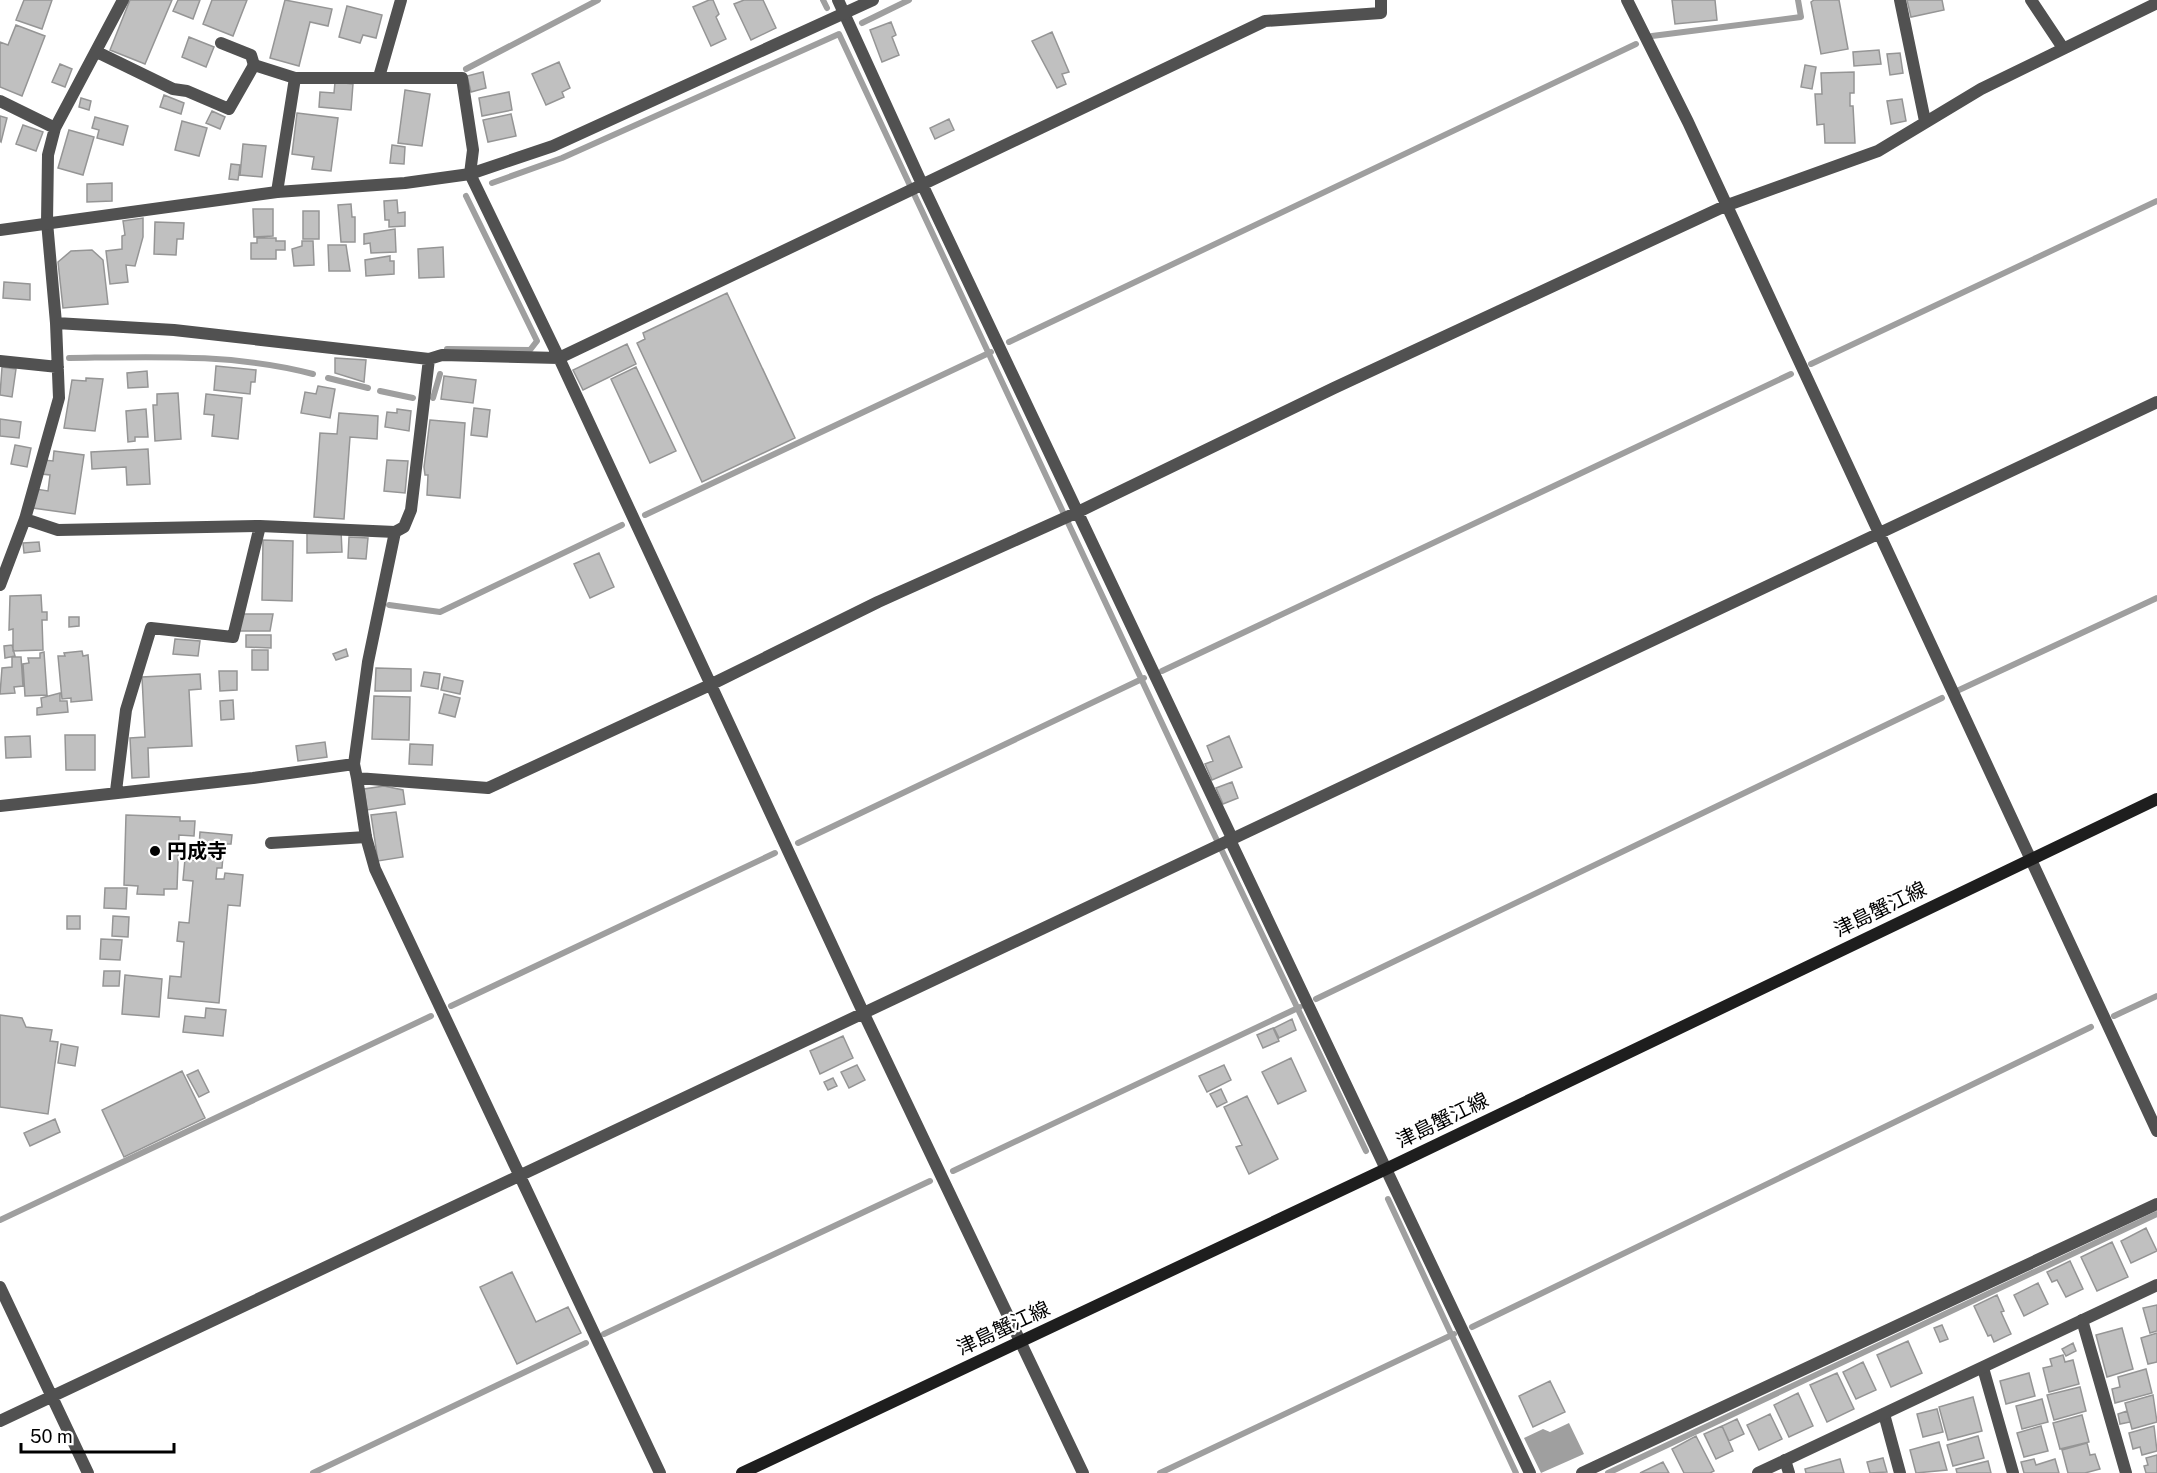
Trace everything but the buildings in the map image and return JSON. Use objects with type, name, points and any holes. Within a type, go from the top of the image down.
[{"type":"main road","name":"津島蟹江線","points":[[742,1473],[1386,1169],[2157,799]]},
{"type":"street","points":[[0,585],[25,519],[59,398],[56,322],[47,222],[48,155],[55,128],[123,0]]},
{"type":"street","points":[[379,77],[401,0]]},
{"type":"street","points":[[838,0],[1230,840],[1530,1473]]},
{"type":"street","points":[[0,230],[277,192],[405,183],[470,174],[553,146],[873,0]]},
{"type":"street","points":[[56,322],[174,330],[429,359],[442,355],[559,358],[1265,21],[1381,13],[1381,0]]},
{"type":"street","points":[[1628,0],[2157,1131]]},
{"type":"street","points":[[1900,0],[1926,122]]},
{"type":"street","points":[[2031,0],[2063,48]]},
{"type":"street","points":[[357,778],[488,788],[878,602],[1078,512],[1334,388],[1725,206],[1878,151],[1981,88],[2157,3]]},
{"type":"street","points":[[97,52],[173,89],[187,91],[229,109],[254,65],[251,55],[221,43]]},
{"type":"street","points":[[254,65],[295,78],[462,78],[473,150],[470,174],[559,358],[863,1012],[1083,1473]]},
{"type":"street","points":[[277,192],[295,78]]},
{"type":"street","points":[[0,101],[55,128]]},
{"type":"street","points":[[25,519],[58,530],[260,526],[395,532],[404,527],[411,510],[429,359]]},
{"type":"street","points":[[0,361],[58,367]]},
{"type":"street","points":[[0,1421],[2157,402]]},
{"type":"street","points":[[116,791],[126,710],[151,628],[233,637],[260,526]]},
{"type":"street","points":[[395,532],[368,662],[354,764],[366,837],[375,869],[660,1473]]},
{"type":"street","points":[[0,806],[116,791],[253,778],[354,764]]},
{"type":"street","points":[[271,843],[366,837]]},
{"type":"street","points":[[1582,1473],[2157,1204]]},
{"type":"street","points":[[1758,1473],[2157,1285]]},
{"type":"street","points":[[0,1287],[88,1473]]},
{"type":"street","points":[[2082,1320],[2126,1473]]},
{"type":"street","points":[[1983,1368],[2013,1473]]},
{"type":"street","points":[[1884,1414],[1900,1473]]},
{"type":"street","points":[[1785,1460],[1789,1473]]},
{"type":"shaded area","points":[[1569,1423],[1584,1454],[1541,1473],[1524,1438],[1543,1429],[1550,1432]]},
{"type":"waterway","points":[[466,69],[598,0]]},
{"type":"waterway","points":[[823,0],[827,8]]},
{"type":"waterway","points":[[862,23],[909,0]]},
{"type":"waterway","points":[[1652,36],[1801,17],[1798,0]]},
{"type":"waterway","points":[[492,183],[562,158],[839,34],[1212,830],[1366,1151]]},
{"type":"waterway","points":[[1009,342],[1636,44]]},
{"type":"waterway","points":[[447,349],[530,350],[537,341],[466,196]]},
{"type":"waterway","points":[[1811,364],[2157,201]]},
{"type":"waterway","points":[[645,515],[991,352]]},
{"type":"waterway","points":[[69,358],[222,359],[253,362],[313,374]]},
{"type":"waterway","points":[[433,398],[440,374]]},
{"type":"waterway","points":[[1162,671],[1791,374]]},
{"type":"waterway","points":[[328,378],[368,388]]},
{"type":"waterway","points":[[380,391],[413,398]]},
{"type":"waterway","points":[[389,605],[440,612],[622,525]]},
{"type":"waterway","points":[[1959,690],[2157,598]]},
{"type":"waterway","points":[[798,843],[1144,678]]},
{"type":"waterway","points":[[1316,999],[1942,698]]},
{"type":"waterway","points":[[451,1006],[775,853]]},
{"type":"waterway","points":[[2114,1016],[2157,996]]},
{"type":"waterway","points":[[953,1171],[1300,1007]]},
{"type":"waterway","points":[[0,1220],[431,1016]]},
{"type":"waterway","points":[[1472,1327],[2091,1027]]},
{"type":"waterway","points":[[604,1334],[930,1181]]},
{"type":"waterway","points":[[1388,1199],[1516,1473]]},
{"type":"waterway","points":[[1608,1473],[2157,1214]]},
{"type":"waterway","points":[[1160,1473],[1454,1334]]},
{"type":"waterway","points":[[313,1473],[586,1343]]},
{"type":"place","name":"円成寺","points":[[155,851]]}]
